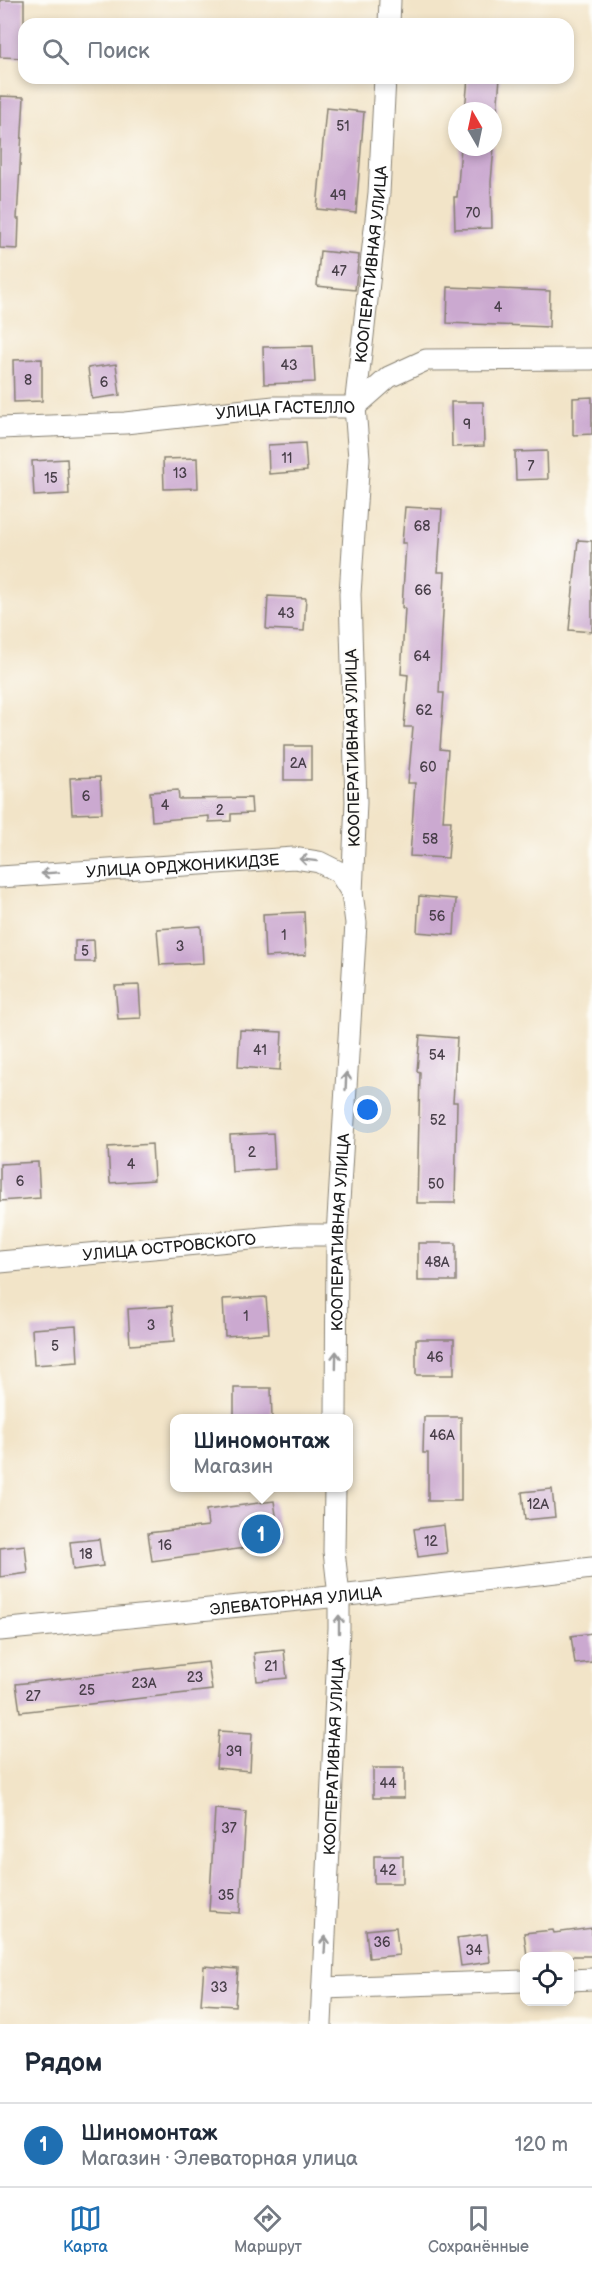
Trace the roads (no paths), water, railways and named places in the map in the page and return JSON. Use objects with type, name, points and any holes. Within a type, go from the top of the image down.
[{"type":"street","points":[[388,18],[390,0]]},
{"type":"street","name":"КООПЕРАТИВНАЯ УЛИЦА","points":[[336,1414],[337,1235],[356,923],[352,893],[356,802],[350,594],[359,458],[355,407],[379,193],[385,84]]},
{"type":"street","name":"УЛИЦА ГАСТЕЛЛО","points":[[0,428],[125,423],[274,406],[355,407],[389,377],[426,360],[592,359]]},
{"type":"street","name":"УЛИЦА ОРДЖОНИКИДЗЕ","points":[[0,877],[294,858],[319,862],[339,872],[352,893]]},
{"type":"street","name":"УЛИЦА ОСТРОВСКОГО","points":[[0,1262],[295,1235],[337,1235]]},
{"type":"street","name":"КООПЕРАТИВНАЯ УЛИЦА","points":[[321,2024],[339,1640],[339,1596],[334,1551],[335,1492]]},
{"type":"street","name":"ЭЛЕВАТОРНАЯ УЛИЦА","points":[[0,1630],[592,1568]]},
{"type":"street","points":[[574,1980],[592,1979]]},
{"type":"street","points":[[323,1988],[520,1981]]},
{"type":"place","name":"Шиномонтаж","points":[[261,1534]]}]
